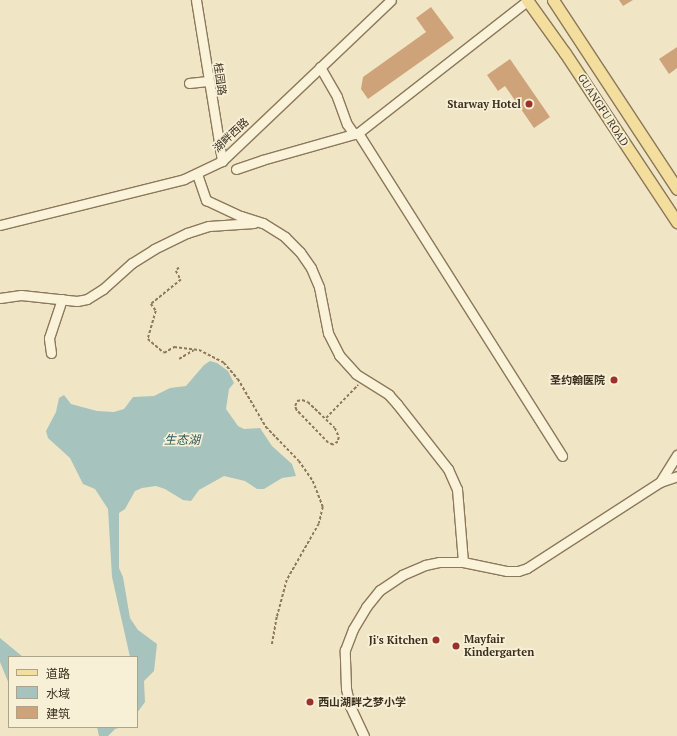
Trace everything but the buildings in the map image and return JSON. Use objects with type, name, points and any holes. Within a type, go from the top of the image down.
[{"type":"main road","name":"GUANGFU ROAD","points":[[527,0],[565,53],[677,222]]},
{"type":"main road","name":"GUANGFU ROAD","points":[[553,0],[677,189]]},
{"type":"street","name":"桂园路","points":[[196,0],[222,161]]},
{"type":"street","name":"湖畔西路","points":[[0,225],[184,179],[222,161],[391,0]]},
{"type":"street","points":[[236,169],[356,133],[527,0]]},
{"type":"street","points":[[320,67],[337,97],[348,124],[356,133],[562,456]]},
{"type":"street","points":[[189,83],[208,81]]},
{"type":"street","points":[[197,174],[206,200],[241,216],[263,222],[285,237],[300,252],[311,268],[319,287],[328,333],[339,355],[347,365],[364,379],[389,395],[448,469],[457,489],[463,562]]},
{"type":"street","points":[[0,298],[21,294],[77,301],[87,299],[103,289],[132,263],[154,249],[187,233],[209,226],[263,222]]},
{"type":"street","points":[[51,353],[49,338],[62,299]]},
{"type":"street","points":[[660,482],[677,455]]},
{"type":"street","points":[[364,736],[350,706],[346,688],[344,664],[345,650],[353,629],[366,606],[380,590],[402,575],[425,565],[439,562],[463,562],[507,571],[518,571],[528,568],[660,482],[677,476]]},
{"type":"path","points":[[179,268],[176,270],[181,280],[151,304],[156,311],[148,339],[164,352],[174,347],[199,350],[224,363],[238,379],[266,427],[299,461],[313,481],[322,507],[319,524],[287,580],[277,617],[272,646]]},
{"type":"path","points":[[179,359],[194,350]]},
{"type":"path","points":[[326,418],[364,379]]},
{"type":"path","points":[[297,401],[308,402],[326,418],[335,428],[339,437],[338,442],[333,445],[328,443],[296,410],[295,406],[297,401]]},
{"type":"water","name":"生态湖","points":[[210,361],[217,363],[228,371],[234,383],[229,389],[226,409],[238,426],[244,429],[260,428],[272,446],[292,464],[296,476],[282,478],[264,489],[257,489],[245,481],[224,476],[199,490],[191,501],[183,500],[165,489],[156,486],[142,488],[135,491],[125,509],[119,513],[119,568],[123,577],[130,618],[138,630],[157,644],[154,671],[144,681],[145,702],[138,712],[138,656],[130,656],[112,577],[108,509],[95,489],[83,484],[70,458],[48,438],[46,431],[56,412],[59,398],[64,395],[71,404],[97,411],[114,412],[124,409],[133,397],[154,396],[170,388],[186,386],[204,365]]},
{"type":"water","points":[[0,638],[22,656],[8,656],[8,682],[0,662]]},
{"type":"water","points":[[97,728],[118,728],[115,729],[108,736],[99,736]]},
{"type":"place","name":"Starway Hotel","points":[[529,104]]},
{"type":"place","name":"圣约翰医院","points":[[614,380]]},
{"type":"place","name":"Ji's Kitchen","points":[[436,640]]},
{"type":"place","name":"Mayfair Kindergarten","points":[[456,646]]},
{"type":"place","name":"西山湖畔之梦小学","points":[[310,702]]}]
